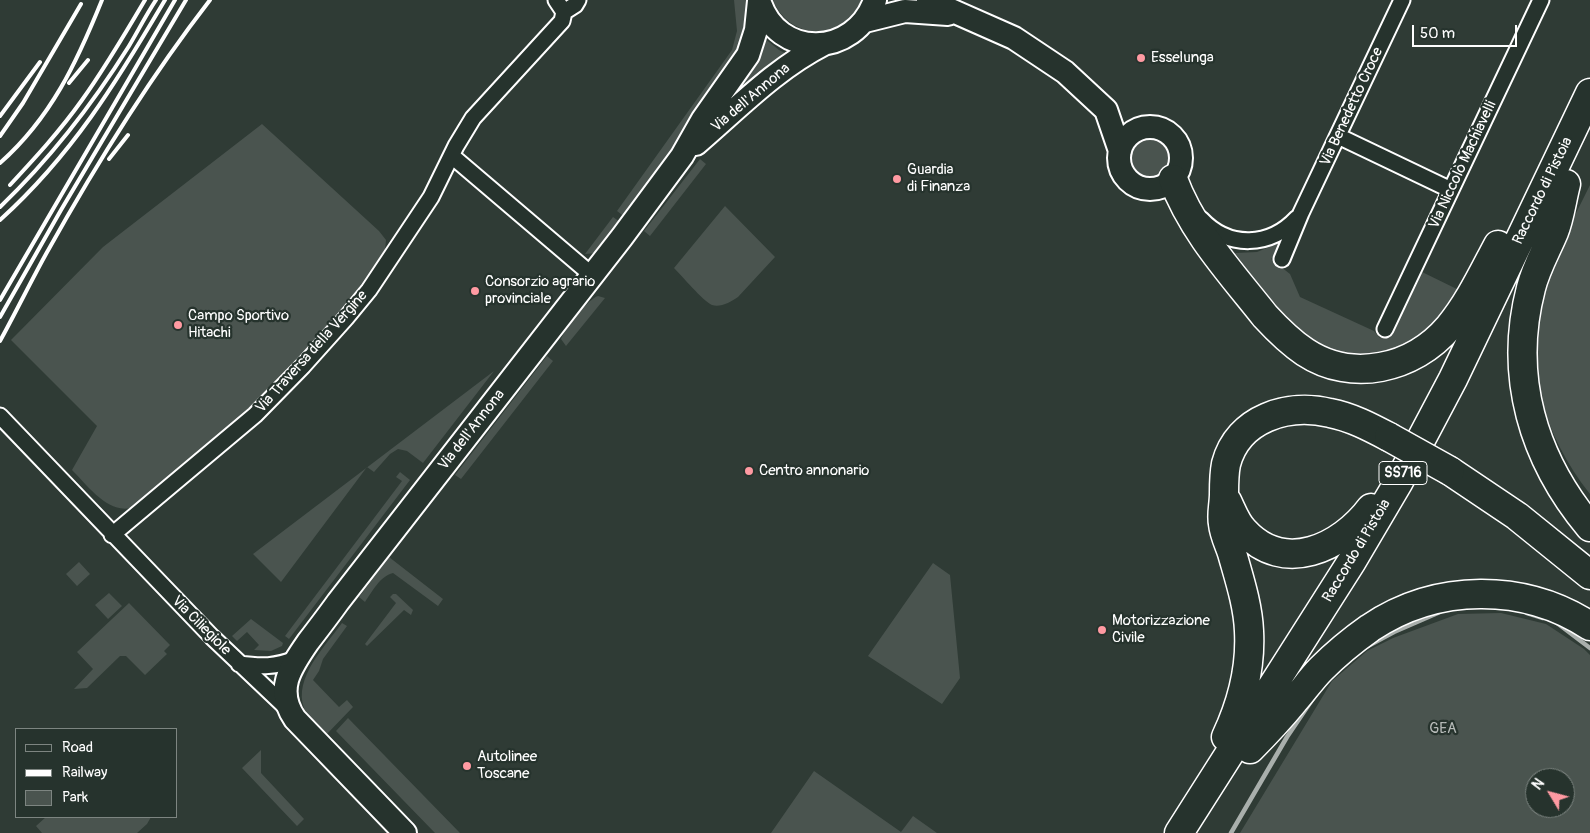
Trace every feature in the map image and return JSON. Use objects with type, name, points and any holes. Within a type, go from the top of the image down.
[{"type":"highway","points":[[1175,177],[1182,203],[1200,232],[1265,316],[1282,334],[1305,352],[1322,361],[1352,369],[1380,368],[1402,362],[1432,344],[1458,314],[1545,160],[1590,91]]},
{"type":"highway","name":"Raccordo di Pistoia","points":[[1178,833],[1352,561],[1398,483],[1432,420],[1590,91]]},
{"type":"highway","name":"Raccordo di Pistoia","points":[[1195,833],[1365,569],[1432,455],[1499,325],[1590,132]]},
{"type":"highway","points":[[1566,184],[1556,225],[1531,288],[1524,332],[1522,374],[1528,412],[1542,450],[1560,485],[1590,527]]},
{"type":"highway","points":[[1178,833],[1185,806],[1224,741],[1234,719],[1248,671],[1249,628],[1243,593],[1222,523],[1226,464],[1233,448],[1244,432],[1253,425],[1274,414],[1296,409],[1329,412],[1364,424],[1450,471],[1517,516],[1590,575]]},
{"type":"highway","points":[[1224,494],[1244,531],[1263,546],[1290,554],[1320,549],[1341,538],[1368,511],[1432,420]]},
{"type":"highway","points":[[1250,750],[1318,671],[1336,655],[1372,627],[1420,604],[1440,598],[1466,594],[1509,595],[1541,602],[1559,609],[1590,626]]},
{"type":"street","name":"Via Traversa della Vergine","points":[[112,535],[238,430],[279,392],[346,318],[374,284],[431,197],[458,142],[473,118],[558,26],[564,17],[560,6],[572,8],[578,0]]},
{"type":"street","name":"Via dell'Annona","points":[[759,0],[768,20],[783,34],[807,44],[824,44]]},
{"type":"street","name":"Via dell'Annona","points":[[291,712],[286,697],[286,682],[296,659],[432,481],[593,276],[682,156],[703,119],[738,72],[748,55],[756,30],[759,0]]},
{"type":"street","name":"Via dell'Annona","points":[[682,156],[780,71],[824,44],[847,37],[857,30],[865,20],[875,0]]},
{"type":"street","points":[[928,0],[988,26],[1029,47],[1065,72],[1106,110],[1147,127],[1166,131],[1176,141],[1182,157],[1175,177],[1167,184],[1158,188],[1147,189],[1137,186],[1128,180],[1122,172],[1119,161],[1120,151],[1125,141],[1133,133],[1147,127]]},
{"type":"street","name":"Via Benedetto Croce","points":[[1282,258],[1301,213],[1402,0]]},
{"type":"street","name":"Via Niccolò Machiavelli","points":[[1385,329],[1542,0]]},
{"type":"street","points":[[865,20],[905,11],[959,15]]},
{"type":"street","points":[[1106,110],[1120,151]]},
{"type":"street","points":[[1338,136],[1451,190]]},
{"type":"street","points":[[452,156],[593,276]]},
{"type":"street","name":"Via Benedetto Croce","points":[[1175,177],[1194,208],[1209,226],[1222,235],[1250,241],[1269,238],[1284,231],[1301,213]]},
{"type":"street","name":"Via Ciliegiole","points":[[0,416],[112,535],[239,664],[291,712],[309,735],[405,833]]},
{"type":"street","points":[[239,664],[274,666],[296,659]]},
{"type":"green space","points":[[734,0],[746,0],[749,24],[746,45],[626,218],[617,211],[732,50],[737,31]]},
{"type":"green space","points":[[773,0],[863,0],[854,15],[840,26],[829,31],[817,32],[796,26],[786,19]]},
{"type":"green space","points":[[764,38],[789,55],[712,118]]},
{"type":"green space","name":"Campo Sportivo Hitachi","points":[[262,124],[379,231],[386,240],[385,250],[343,310],[299,359],[211,445],[136,506],[127,509],[118,508],[93,492],[72,470],[97,426],[11,340],[103,247]]},
{"type":"green space","points":[[1154,137],[1162,140],[1168,146],[1171,158],[1168,170],[1162,176],[1146,179],[1138,176],[1132,170],[1129,154],[1132,146],[1138,140]]},
{"type":"green space","points":[[700,159],[706,164],[650,236],[644,231]]},
{"type":"green space","points":[[1590,185],[1590,494],[1560,448],[1550,424],[1537,374],[1536,348],[1538,321],[1548,279],[1564,238]]},
{"type":"green space","points":[[725,206],[775,257],[738,297],[725,304],[715,306],[703,299],[674,268]]},
{"type":"green space","points":[[613,217],[623,224],[597,253],[585,254]]},
{"type":"green space","points":[[1279,243],[1283,246],[1271,259],[1290,274],[1300,297],[1374,331],[1380,338],[1385,337],[1420,271],[1465,293],[1432,336],[1364,361],[1326,348],[1300,331],[1270,300],[1235,253],[1257,252]]},
{"type":"green space","points":[[598,296],[605,298],[566,346],[561,339],[567,328],[583,308]]},
{"type":"green space","points":[[547,356],[553,361],[461,479],[455,475]]},
{"type":"green space","points":[[494,371],[423,463],[407,451],[398,449],[390,454],[374,472],[367,467]]},
{"type":"green space","points":[[366,468],[281,582],[253,554]]},
{"type":"green space","points":[[400,472],[410,480],[289,639],[285,636],[402,481],[396,477]]},
{"type":"green space","points":[[389,557],[443,599],[438,606],[393,573],[380,581],[365,602],[359,597]]},
{"type":"green space","points":[[79,562],[90,574],[77,586],[66,574]]},
{"type":"green space","points":[[933,563],[950,575],[960,678],[942,704],[868,656]]},
{"type":"green space","points":[[109,593],[122,606],[108,619],[95,605]]},
{"type":"green space","points":[[396,594],[413,610],[411,615],[404,610],[367,646],[365,644],[396,603],[390,597]]},
{"type":"green space","points":[[129,603],[170,645],[164,651],[167,654],[145,675],[126,656],[120,656],[87,688],[74,689],[93,669],[77,652]]},
{"type":"green space","name":"GEA","points":[[1501,613],[1546,624],[1584,649],[1590,655],[1590,833],[1240,833],[1332,681],[1367,651],[1393,638],[1458,614]]},
{"type":"green space","points":[[251,619],[283,643],[282,646],[271,651],[254,650],[259,645],[247,632],[237,641],[232,636]]},
{"type":"green space","points":[[342,623],[347,626],[323,659],[319,671],[313,680],[339,707],[347,700],[353,707],[325,736],[313,723],[304,708],[302,697],[303,685],[313,662]]},
{"type":"green space","points":[[348,718],[460,833],[435,833],[336,731]]},
{"type":"green space","points":[[261,750],[261,773],[304,819],[297,826],[242,768]]},
{"type":"green space","points":[[814,771],[901,832],[913,816],[937,833],[771,833]]},
{"type":"green space","points":[[45,818],[150,818],[137,833],[42,833],[36,826]]},
{"type":"waterway","points":[[1368,646],[1394,632],[1440,612]]},
{"type":"waterway","points":[[1527,613],[1543,618]]},
{"type":"waterway","points":[[1557,623],[1590,648]]},
{"type":"waterway","points":[[1231,833],[1287,737],[1314,697]]},
{"type":"railway","points":[[0,163],[34,127],[61,88],[83,45],[102,0]]},
{"type":"railway","points":[[10,185],[74,111],[107,63],[145,0]]},
{"type":"railway","points":[[0,207],[53,151],[85,110],[129,46],[156,0]]},
{"type":"railway","points":[[0,220],[26,195],[71,144],[129,60],[165,0]]},
{"type":"railway","points":[[0,300],[175,0]]},
{"type":"railway","points":[[0,317],[61,210],[186,0]]},
{"type":"railway","points":[[0,341],[46,254],[103,156],[165,61],[210,0]]},
{"type":"railway","points":[[0,136],[23,103],[81,4]]},
{"type":"railway","points":[[69,83],[88,60]]},
{"type":"railway","points":[[0,116],[40,62]]},
{"type":"railway","points":[[109,159],[128,135]]},
{"type":"place","name":"Esselunga","points":[[1141,58]]},
{"type":"place","name":"Guardia di Finanza","points":[[897,179]]},
{"type":"place","name":"Consorzio agrario provinciale","points":[[475,291]]},
{"type":"place","name":"Campo Sportivo Hitachi","points":[[178,325]]},
{"type":"place","name":"Centro annonario","points":[[749,471]]},
{"type":"place","name":"Motorizzazione Civile","points":[[1102,630]]},
{"type":"place","name":"Autolinee Toscane","points":[[467,766]]}]
